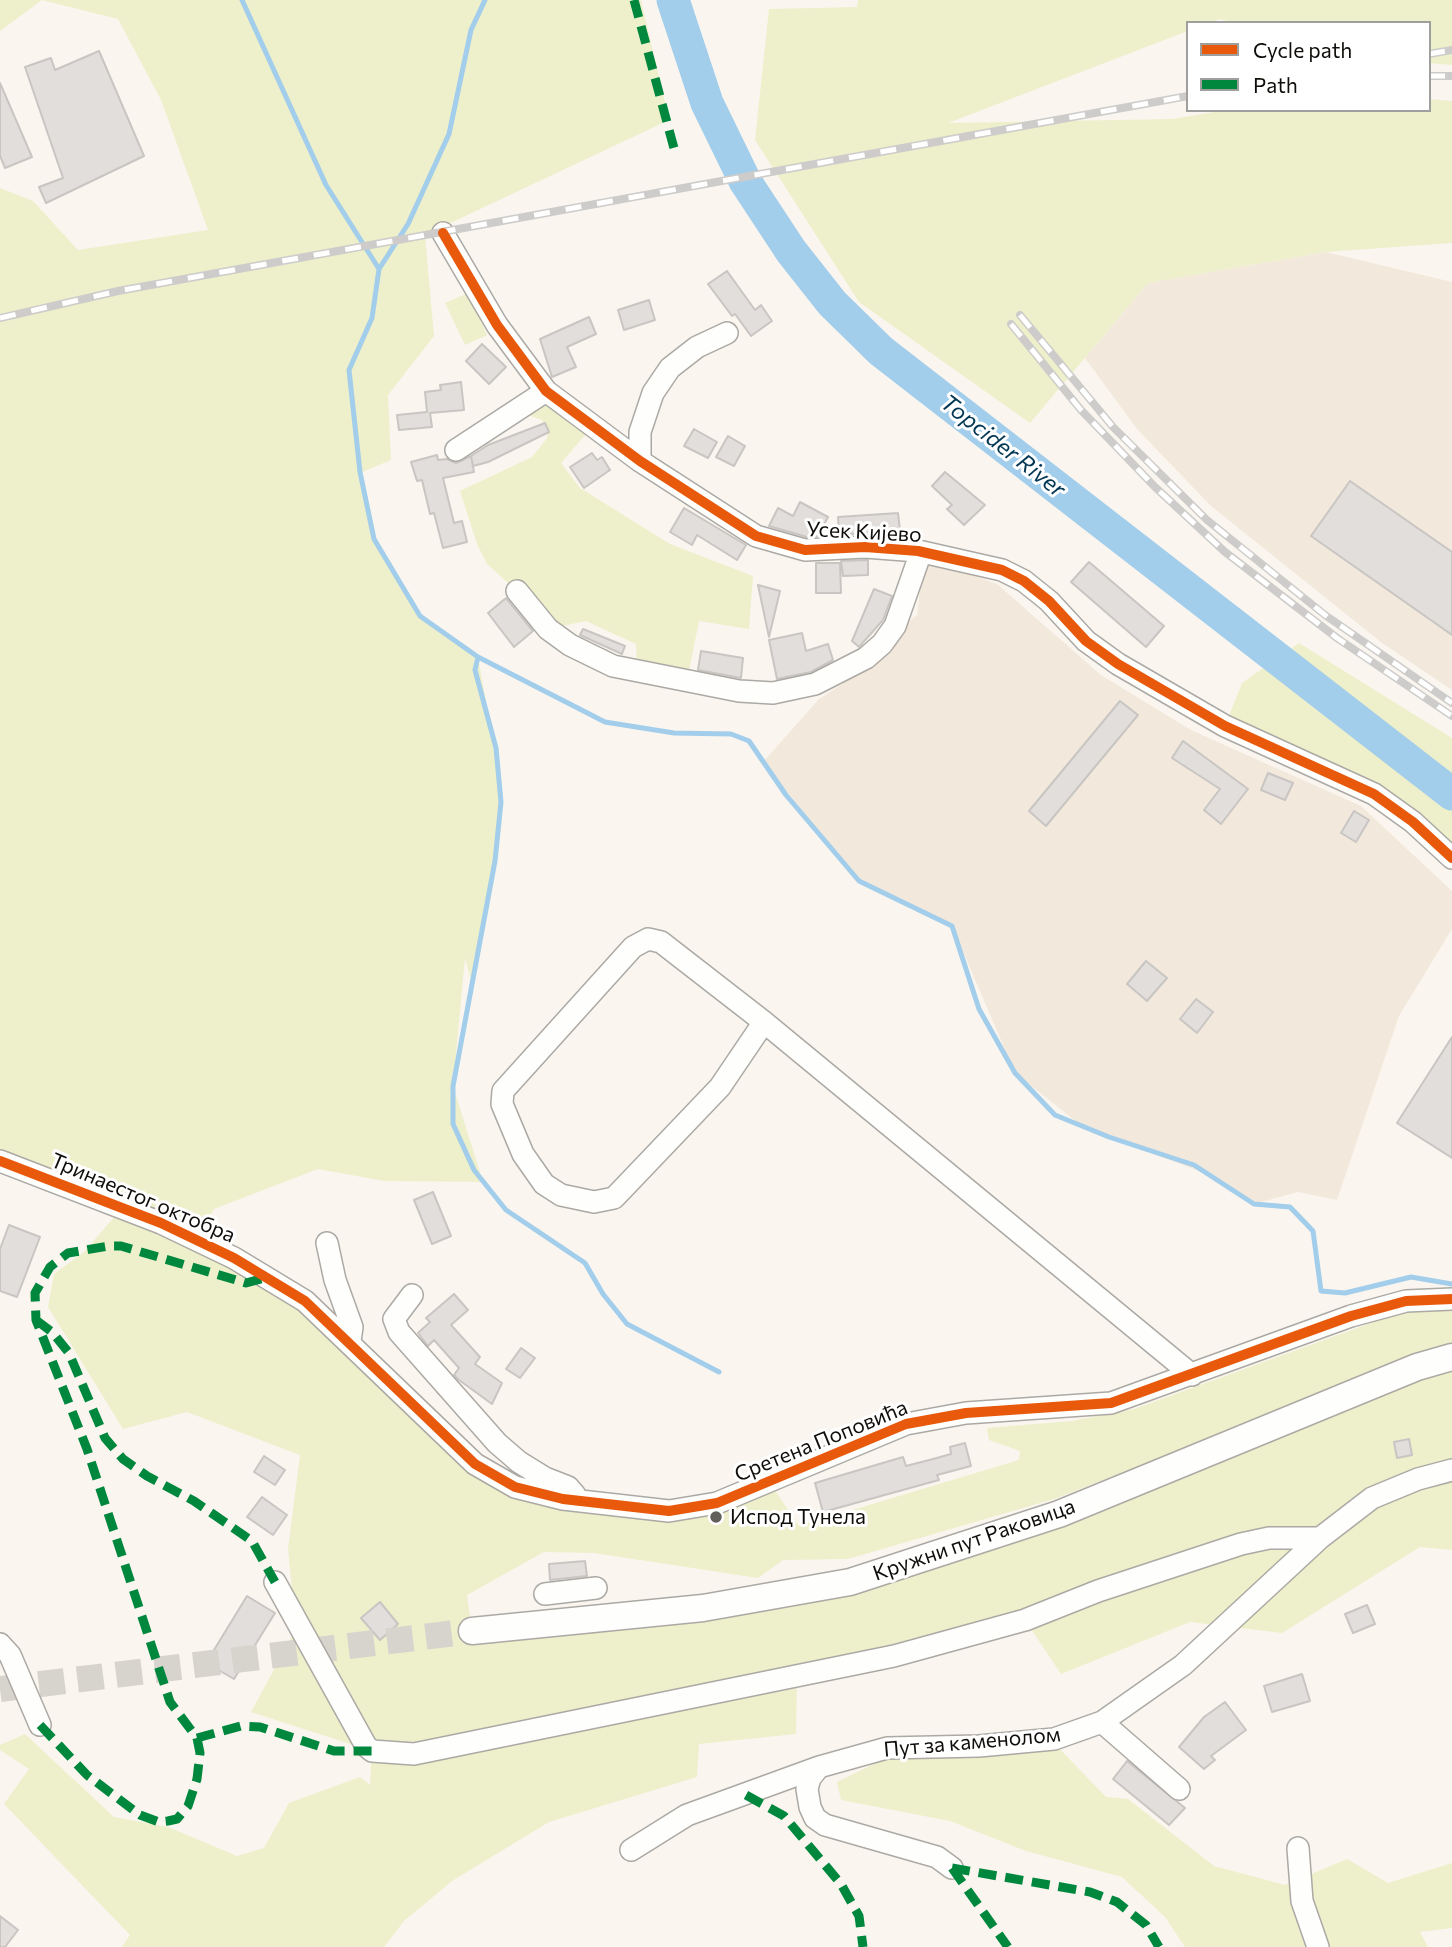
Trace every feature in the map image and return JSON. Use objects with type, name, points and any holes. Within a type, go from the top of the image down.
[{"type":"main road","name":"Кружни пут Раковица","points":[[472,1631],[765,1598],[850,1581],[1059,1514],[1418,1367],[1452,1357]]},
{"type":"street","name":"Усек Кијево","points":[[443,233],[496,325],[546,391],[640,461],[756,536],[805,550],[865,547],[921,552],[1002,570],[1024,581],[1049,601],[1086,640],[1118,664],[1225,726],[1374,794],[1413,822],[1452,858]]},
{"type":"street","points":[[640,461],[640,432],[653,393],[670,368],[697,347],[727,332]]},
{"type":"street","points":[[456,450],[546,391]]},
{"type":"street","points":[[517,590],[548,629],[596,659],[655,676],[739,691],[773,693],[815,684],[866,658],[882,644],[895,626],[921,552]]},
{"type":"street","points":[[765,1022],[720,1087],[614,1198],[594,1202],[561,1195],[544,1184],[523,1154],[502,1104],[503,1091],[633,947],[648,939],[661,942],[765,1022],[1192,1375]]},
{"type":"street","name":"Тринаестог октобра","points":[[0,1161],[161,1223],[268,1277]]},
{"type":"street","points":[[327,1243],[335,1280],[352,1326],[350,1341]]},
{"type":"street","name":"Сретена Поповића","points":[[268,1277],[305,1301],[350,1341],[475,1464],[515,1486],[581,1502],[669,1511],[696,1509],[717,1503],[906,1424],[966,1413],[1111,1403],[1382,1307],[1406,1301],[1452,1299]]},
{"type":"street","points":[[412,1295],[394,1319],[399,1332],[497,1443],[545,1478],[568,1487],[581,1502]]},
{"type":"street","name":"Пут за каменолом","points":[[631,1850],[687,1815],[819,1767],[887,1748],[979,1746],[1054,1739],[1102,1722],[1183,1665],[1320,1538],[1372,1498],[1418,1479],[1452,1470]]},
{"type":"street","points":[[275,1582],[366,1746],[372,1751],[414,1754],[894,1656],[1025,1620],[1098,1591],[1241,1545],[1269,1538],[1320,1538]]},
{"type":"street","points":[[545,1594],[595,1581],[600,1618]]},
{"type":"street","points":[[0,1644],[10,1655],[40,1725]]},
{"type":"street","points":[[1102,1722],[1179,1788]]},
{"type":"street","points":[[819,1767],[810,1778],[807,1788],[815,1818],[841,1832],[937,1857],[952,1868]]},
{"type":"street","points":[[1298,1848],[1302,1901],[1318,1947]]},
{"type":"shaded area","points":[[1326,252],[1452,282],[1452,690],[1382,643],[1211,506],[1137,429],[1085,358],[1148,283]]},
{"type":"shaded area","points":[[924,558],[997,584],[1101,675],[1191,730],[1361,806],[1452,891],[1452,929],[1399,1016],[1337,1200],[1298,1192],[1254,1204],[1212,1176],[1083,1127],[1015,1073],[952,926],[859,881],[763,762],[819,699],[853,677],[882,644],[917,615]]},
{"type":"green space","points":[[0,0],[42,0],[0,31]]},
{"type":"green space","points":[[42,0],[641,0],[669,120],[425,235],[434,336],[388,395],[391,460],[360,473],[374,539],[420,615],[478,657],[491,730],[501,802],[493,875],[472,985],[465,958],[453,1086],[483,1182],[384,1181],[318,1169],[214,1209],[196,1240],[268,1277],[515,1486],[669,1511],[746,1491],[776,1492],[799,1526],[1019,1460],[1020,1451],[989,1440],[987,1428],[1072,1421],[1134,1409],[1407,1310],[1452,1311],[1452,1345],[1054,1499],[848,1559],[783,1560],[758,1578],[594,1553],[544,1552],[467,1595],[472,1631],[850,1582],[1236,1440],[1452,1369],[1452,1550],[1420,1547],[1282,1633],[1190,1622],[1061,1674],[1025,1620],[797,1677],[796,1734],[699,1744],[697,1777],[549,1822],[452,1881],[404,1921],[384,1947],[122,1947],[130,1935],[4,1804],[29,1769],[0,1750],[0,1745],[25,1734],[114,1817],[168,1827],[237,1856],[264,1848],[289,1803],[360,1777],[370,1785],[372,1751],[251,1712],[296,1629],[288,1549],[300,1455],[187,1412],[123,1429],[48,1307],[54,1274],[84,1252],[123,1207],[0,1163],[0,188],[33,201],[78,250],[208,230],[161,100],[118,19]]},
{"type":"green space","points":[[858,0],[1452,0],[1452,65],[1431,63],[1431,21],[1186,21],[1186,32],[948,123],[1172,119],[1215,112],[1431,112],[1431,99],[1452,101],[1452,243],[1326,252],[1148,283],[1030,423],[859,302],[755,140],[769,9],[857,7]]},
{"type":"green space","points":[[468,293],[487,335],[465,345],[445,303]]},
{"type":"green space","points":[[541,401],[586,434],[561,463],[580,488],[670,544],[753,576],[749,629],[699,621],[688,676],[637,667],[636,644],[586,621],[548,629],[517,591],[487,564],[477,544],[460,491],[532,457],[548,437],[542,420],[522,413]]},
{"type":"green space","points":[[1299,643],[1452,738],[1452,861],[1374,794],[1225,726],[1242,683]]},
{"type":"green space","points":[[1054,1743],[1106,1797],[1128,1799],[1214,1866],[1285,1885],[1347,1859],[1388,1883],[1452,1863],[1452,1928],[1420,1932],[1428,1947],[1185,1947],[1165,1917],[1122,1877],[1026,1851],[950,1821],[841,1800],[837,1782],[888,1757]]},
{"type":"building","points":[[99,51],[144,156],[46,203],[39,187],[63,178],[25,67],[51,58],[55,70]]},
{"type":"building","points":[[0,83],[32,157],[5,168],[0,156]]},
{"type":"building","points":[[727,271],[755,310],[761,305],[772,321],[751,336],[708,284]]},
{"type":"building","points":[[649,300],[655,320],[624,330],[618,310]]},
{"type":"building","points":[[589,317],[596,334],[567,347],[576,367],[552,377],[540,339]]},
{"type":"building","points":[[482,344],[506,367],[489,384],[466,361]]},
{"type":"building","points":[[461,382],[464,410],[430,413],[432,427],[399,430],[397,415],[427,412],[425,392],[441,390],[440,385]]},
{"type":"building","points":[[545,423],[549,432],[488,462],[473,466],[471,456],[488,445]]},
{"type":"building","points":[[694,429],[717,442],[708,458],[684,446]]},
{"type":"building","points":[[728,436],[745,446],[734,466],[716,457]]},
{"type":"building","points":[[592,453],[597,460],[602,457],[610,470],[584,488],[570,467]]},
{"type":"building","points":[[437,455],[438,460],[447,459],[456,463],[471,456],[474,472],[443,478],[454,523],[462,521],[467,542],[443,548],[434,513],[430,514],[422,480],[417,481],[411,462]]},
{"type":"building","points":[[945,472],[985,505],[964,525],[947,509],[952,505],[932,486]]},
{"type":"building","points":[[1350,481],[1452,552],[1452,635],[1311,536]]},
{"type":"building","points":[[800,502],[828,517],[818,536],[807,537],[769,526],[778,508],[793,516]]},
{"type":"building","points":[[684,508],[746,545],[737,560],[697,535],[692,545],[670,532]]},
{"type":"building","points":[[898,513],[900,530],[839,535],[838,517]]},
{"type":"building","points":[[868,560],[868,575],[843,576],[841,561]]},
{"type":"building","points":[[1089,562],[1164,626],[1146,647],[1071,582]]},
{"type":"building","points":[[816,563],[840,563],[841,593],[816,593]]},
{"type":"building","points":[[758,585],[780,591],[769,637]]},
{"type":"building","points":[[874,589],[892,596],[883,620],[859,647],[852,641]]},
{"type":"building","points":[[506,598],[533,631],[514,647],[488,613]]},
{"type":"building","points":[[583,629],[625,646],[622,654],[580,635]]},
{"type":"building","points":[[802,633],[806,651],[828,644],[833,660],[811,672],[777,679],[769,640]]},
{"type":"building","points":[[701,651],[743,658],[741,678],[698,670]]},
{"type":"building","points":[[1120,701],[1138,715],[1046,826],[1029,811]]},
{"type":"building","points":[[1183,741],[1248,789],[1221,824],[1204,810],[1220,789],[1172,758]]},
{"type":"building","points":[[1268,773],[1293,783],[1285,800],[1261,790]]},
{"type":"building","points":[[1354,811],[1369,820],[1356,842],[1341,833]]},
{"type":"building","points":[[1146,961],[1167,978],[1147,1001],[1127,984]]},
{"type":"building","points":[[1196,999],[1213,1012],[1197,1033],[1180,1019]]},
{"type":"building","points":[[1452,1037],[1452,1158],[1397,1123]]},
{"type":"building","points":[[433,1192],[451,1236],[432,1244],[414,1200]]},
{"type":"building","points":[[9,1225],[40,1237],[17,1297],[0,1291],[0,1249]]},
{"type":"building","points":[[454,1294],[468,1310],[451,1325],[480,1357],[475,1364],[502,1383],[492,1404],[454,1375],[459,1368],[434,1340],[428,1346],[418,1333],[430,1322],[426,1318]]},
{"type":"building","points":[[521,1348],[535,1358],[520,1378],[506,1369]]},
{"type":"building","points":[[1409,1439],[1412,1455],[1397,1458],[1394,1442]]},
{"type":"building","points":[[965,1443],[971,1466],[937,1475],[939,1480],[823,1512],[815,1483],[903,1457],[906,1466],[933,1459],[951,1454],[950,1447]]},
{"type":"building","points":[[264,1456],[285,1470],[275,1485],[254,1472]]},
{"type":"building","points":[[262,1497],[287,1515],[273,1535],[247,1517]]},
{"type":"building","points":[[585,1561],[587,1576],[550,1580],[549,1564]]},
{"type":"building","points":[[247,1596],[275,1613],[234,1679],[206,1663]]},
{"type":"building","points":[[380,1602],[398,1624],[380,1640],[361,1618]]},
{"type":"building","points":[[1367,1605],[1375,1624],[1353,1633],[1345,1614]]},
{"type":"building","points":[[1302,1674],[1310,1701],[1272,1712],[1264,1686]]},
{"type":"building","points":[[1225,1702],[1246,1730],[1211,1756],[1215,1760],[1204,1769],[1179,1747],[1204,1717]]},
{"type":"building","points":[[1127,1761],[1185,1808],[1169,1825],[1113,1779]]},
{"type":"building","points":[[0,1916],[18,1930],[5,1947],[0,1947]]},
{"type":"waterway","points":[[242,0],[326,185],[379,269],[372,318],[349,370],[360,472],[374,539],[420,616],[478,657]]},
{"type":"waterway","points":[[379,269],[408,224],[449,134],[471,30],[485,0]]},
{"type":"waterway","name":"Topcider River","points":[[673,0],[707,103],[745,181],[791,251],[832,303],[881,351],[1452,794]]},
{"type":"waterway","points":[[719,1372],[627,1324],[603,1294],[585,1263],[506,1210],[474,1170],[453,1124],[453,1086],[495,861],[501,802],[496,748],[475,670],[478,657],[605,722],[674,733],[731,734],[749,741],[786,795],[859,881],[952,926],[979,1009],[1015,1073],[1055,1115],[1109,1137],[1194,1165],[1254,1204],[1290,1207],[1313,1231],[1321,1291],[1345,1293],[1411,1277],[1452,1284]]},
{"type":"tunnel","points":[[0,1689],[472,1631]]},
{"type":"railway","points":[[1431,54],[1452,50]]},
{"type":"railway","points":[[1431,76],[1452,76]]},
{"type":"railway","points":[[0,318],[118,291],[1186,96]]},
{"type":"railway","points":[[1020,315],[1113,427],[1207,520],[1325,615],[1452,703]]},
{"type":"railway","points":[[1011,324],[1081,410],[1155,487],[1225,552],[1337,638],[1452,716]]},
{"type":"marked path","points":[[634,0],[675,152]]},
{"type":"marked path","points":[[40,1725],[87,1775],[140,1815],[159,1822],[168,1821],[177,1819],[188,1806],[197,1779],[200,1753],[197,1738],[170,1702],[87,1449],[36,1320],[35,1293],[50,1267],[68,1253],[109,1246],[121,1246],[246,1283],[268,1277]]},
{"type":"marked path","points":[[36,1320],[52,1332],[69,1353],[105,1438],[123,1459],[147,1476],[194,1501],[252,1541],[275,1582]]},
{"type":"marked path","points":[[197,1738],[241,1726],[260,1727],[334,1751],[372,1751]]},
{"type":"marked path","points":[[746,1795],[784,1816],[841,1884],[859,1916],[863,1947]]},
{"type":"marked path","points":[[952,1868],[1090,1892],[1117,1902],[1146,1925],[1159,1947]]},
{"type":"marked path","points":[[952,1868],[1008,1947]]},
{"type":"cycle path","points":[[443,233],[497,325],[546,391],[640,461],[756,536],[805,550],[865,547],[918,551],[1002,570],[1024,581],[1049,601],[1086,641],[1118,664],[1225,726],[1374,794],[1413,822],[1452,858]]},
{"type":"cycle path","points":[[0,1161],[161,1223],[234,1258],[305,1301],[475,1464],[515,1487],[563,1499],[669,1511],[717,1503],[906,1424],[966,1413],[1111,1403],[1351,1316],[1406,1301],[1452,1299]]},
{"type":"place","name":"Испод Тунела","points":[[716,1517]]}]
